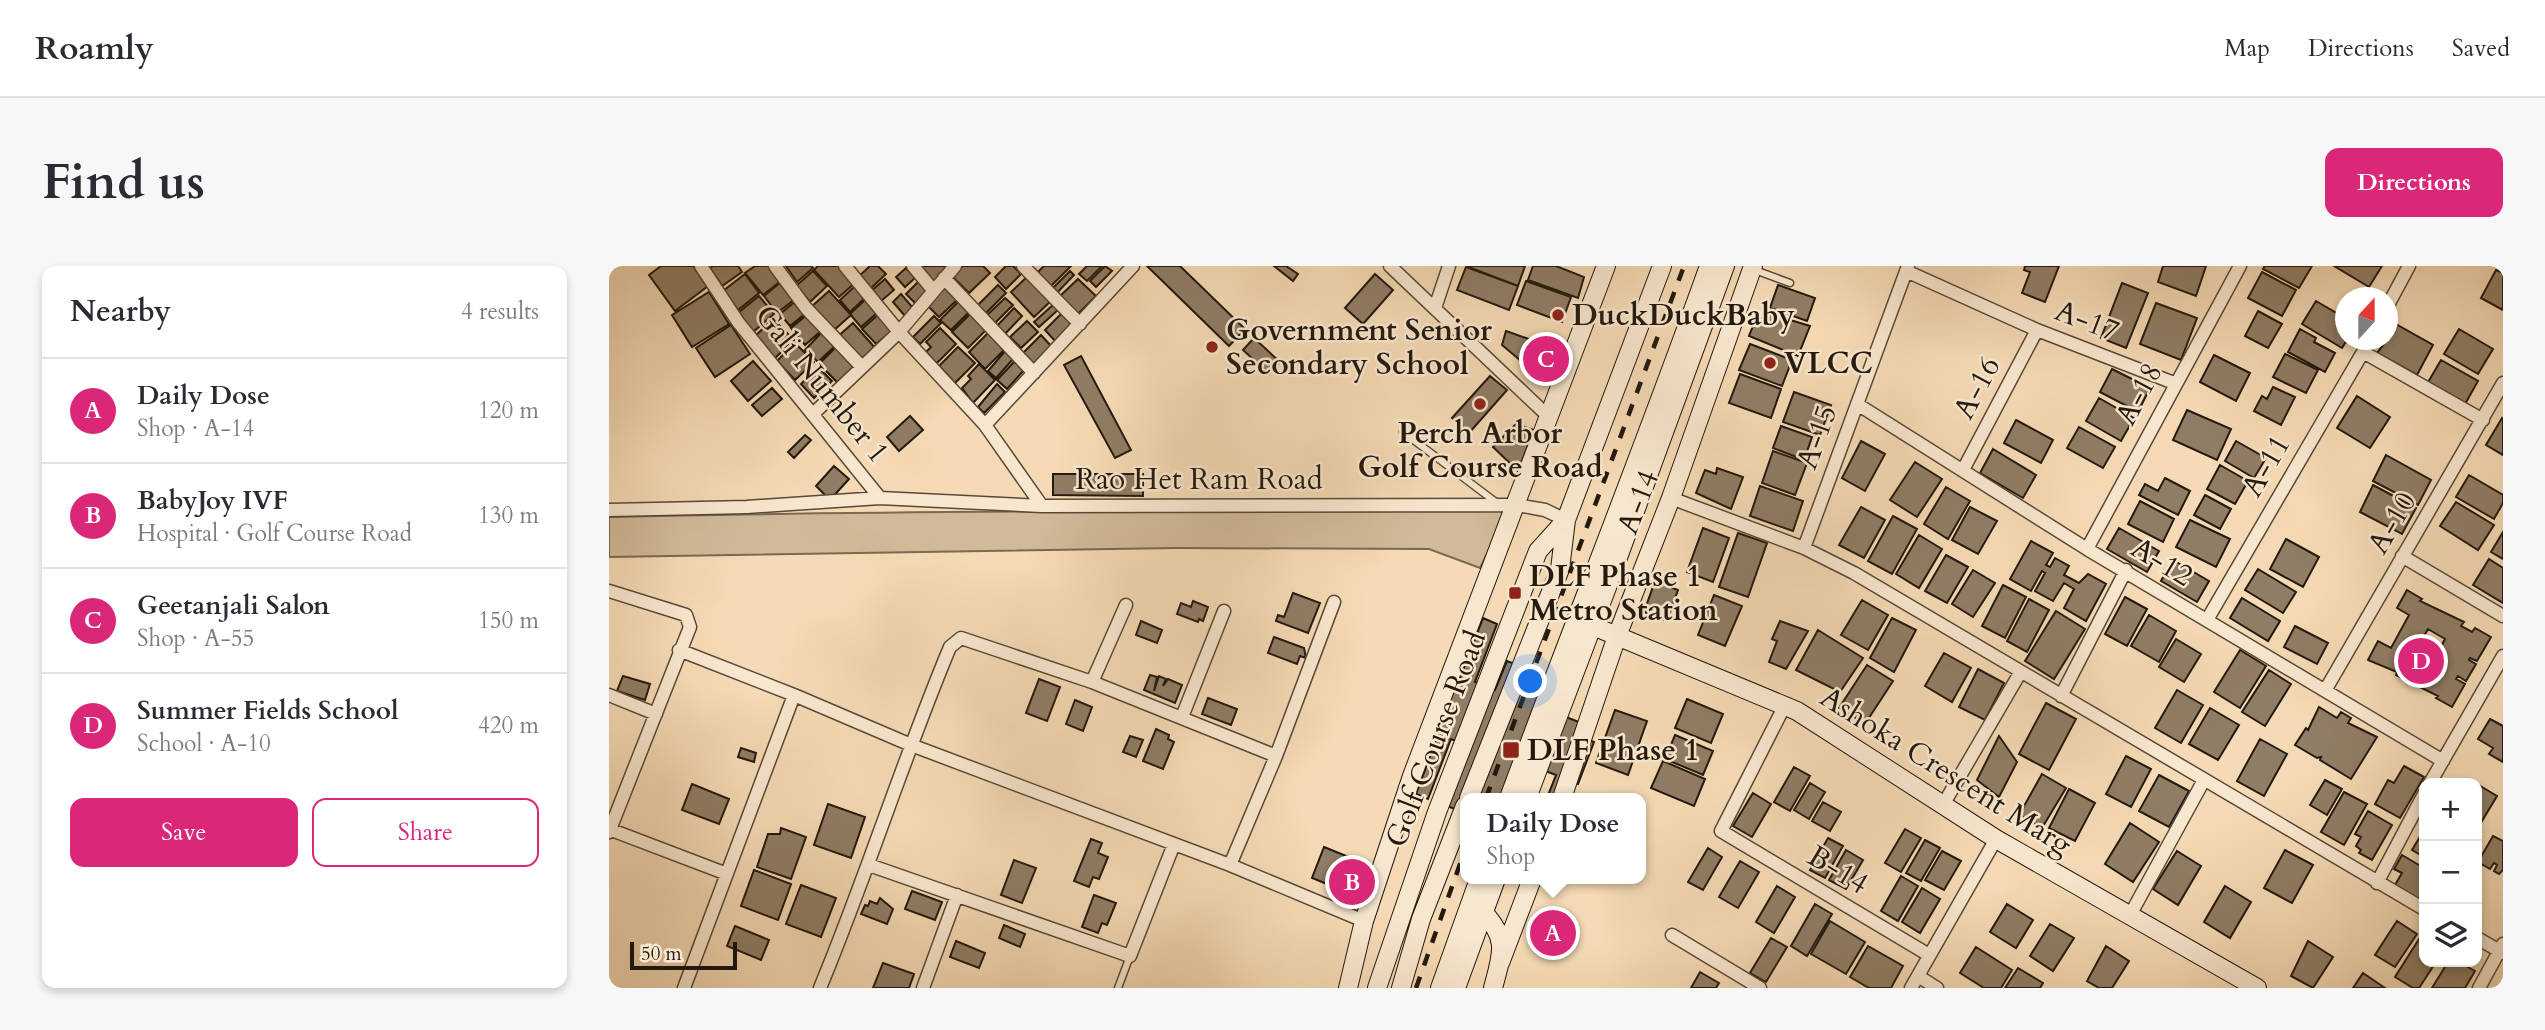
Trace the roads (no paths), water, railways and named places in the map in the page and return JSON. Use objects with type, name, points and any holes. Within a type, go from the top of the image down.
[{"type":"street","name":"Gali Number 1","points":[[701,266],[738,322],[880,498]]},
{"type":"street","points":[[775,266],[806,308],[860,366]]},
{"type":"street","points":[[845,266],[899,332],[985,425],[1042,506]]},
{"type":"street","points":[[913,266],[933,290]]},
{"type":"street","points":[[813,414],[860,366],[899,332],[954,266]]},
{"type":"street","points":[[1023,266],[1080,324]]},
{"type":"street","points":[[1113,266],[1123,277]]},
{"type":"street","points":[[985,425],[1133,266]]},
{"type":"street","points":[[1389,266],[1549,417]]},
{"type":"street","points":[[1434,308],[1449,266]]},
{"type":"street","points":[[1348,988],[1364,921],[1412,776],[1606,266]]},
{"type":"street","points":[[1471,793],[1560,569],[1566,520],[1662,266]]},
{"type":"street","points":[[1511,793],[1644,447],[1709,266]]},
{"type":"street","points":[[1529,793],[1725,266]]},
{"type":"street","name":"A-18","points":[[2087,549],[2174,383],[2240,266]]},
{"type":"street","points":[[2398,288],[2410,266]]},
{"type":"street","name":"A-14","points":[[1564,793],[1617,636],[1671,498],[1753,268]]},
{"type":"street","name":"A-17","points":[[1907,268],[2038,330],[2174,383]]},
{"type":"street","name":"A-15","points":[[1804,548],[1907,268]]},
{"type":"street","points":[[944,278],[1034,373]]},
{"type":"street","name":"A-16","points":[[1963,470],[2038,330]]},
{"type":"street","points":[[2363,352],[2483,420]]},
{"type":"street","name":"A-11","points":[[2207,620],[2363,352]]},
{"type":"street","name":"A-10","points":[[2326,690],[2503,383]]},
{"type":"street","name":"A-12","points":[[1857,404],[2087,549],[2443,761]]},
{"type":"street","name":"Rao Het Ram Road","points":[[609,510],[747,507],[880,498],[1042,506],[1517,505],[1545,510],[1566,520]]},
{"type":"street","points":[[1671,498],[1804,548],[1910,604],[2020,673],[2419,906]]},
{"type":"street","name":"Golf Course Road","points":[[1377,988],[1437,812],[1538,551],[1566,520]]},
{"type":"street","points":[[1607,541],[1609,582]]},
{"type":"street","points":[[2402,556],[2503,616]]},
{"type":"street","points":[[2061,696],[2126,570]]},
{"type":"street","points":[[609,591],[685,615],[689,627],[609,830],[727,874]]},
{"type":"street","points":[[1230,865],[1276,756],[1334,602]]},
{"type":"street","points":[[1093,682],[1126,605]]},
{"type":"street","points":[[1182,718],[1224,611]]},
{"type":"street","name":"Ashoka Crescent Marg","points":[[1593,626],[1785,705],[1996,839],[2257,988]]},
{"type":"street","points":[[821,988],[950,647],[961,638],[1093,682],[1276,756]]},
{"type":"street","points":[[680,650],[795,695],[911,745],[1230,865],[1364,921]]},
{"type":"street","points":[[2433,778],[2503,656]]},
{"type":"street","points":[[1943,806],[2020,673]]},
{"type":"street","points":[[609,695],[656,714]]},
{"type":"street","points":[[689,987],[727,874],[795,695]]},
{"type":"street","name":"B-14","points":[[1785,705],[1721,831],[1929,955]]},
{"type":"street","points":[[2129,917],[2204,780]]},
{"type":"street","points":[[2377,883],[2419,803]]},
{"type":"street","points":[[1401,988],[1421,919],[1460,819]]},
{"type":"street","points":[[1911,988],[1996,839]]},
{"type":"street","points":[[869,865],[1130,956],[1174,844]]},
{"type":"street","points":[[1440,988],[1477,884]]},
{"type":"street","points":[[1457,988],[1494,884]]},
{"type":"street","points":[[1493,988],[1530,884]]},
{"type":"street","points":[[923,988],[957,895]]},
{"type":"street","points":[[1483,912],[1498,928],[1502,943],[1500,963]]},
{"type":"street","points":[[1672,935],[1760,988]]},
{"type":"street","points":[[2479,988],[2502,949],[2482,940]]},
{"type":"street","points":[[1918,976],[1937,988]]},
{"type":"lane","points":[[1753,268],[1790,283]]},
{"type":"lane","points":[[1403,432],[1499,505]]},
{"type":"lane","points":[[1118,988],[1130,956]]},
{"type":"railway","points":[[1488,793],[1684,266]]},
{"type":"railway","points":[[1416,988],[1460,864]]},
{"type":"place","name":"DuckDuckBaby","points":[[1558,315]]},
{"type":"place","name":"Government Senior Secondary School","points":[[1212,347]]},
{"type":"place","name":"Geetanjali Salon","points":[[1546,359]]},
{"type":"place","name":"VLCC","points":[[1770,363]]},
{"type":"place","name":"Perch Arbor Golf Course Road","points":[[1480,404]]},
{"type":"place","name":"DLF Phase 1 Metro Station","points":[[1515,593]]},
{"type":"place","name":"Summer Fields School","points":[[2421,661]]},
{"type":"place","name":"DLF Phase 1","points":[[1511,750]]},
{"type":"place","name":"BabyJoy IVF","points":[[1352,882]]},
{"type":"place","name":"Daily Dose","points":[[1553,933]]}]
